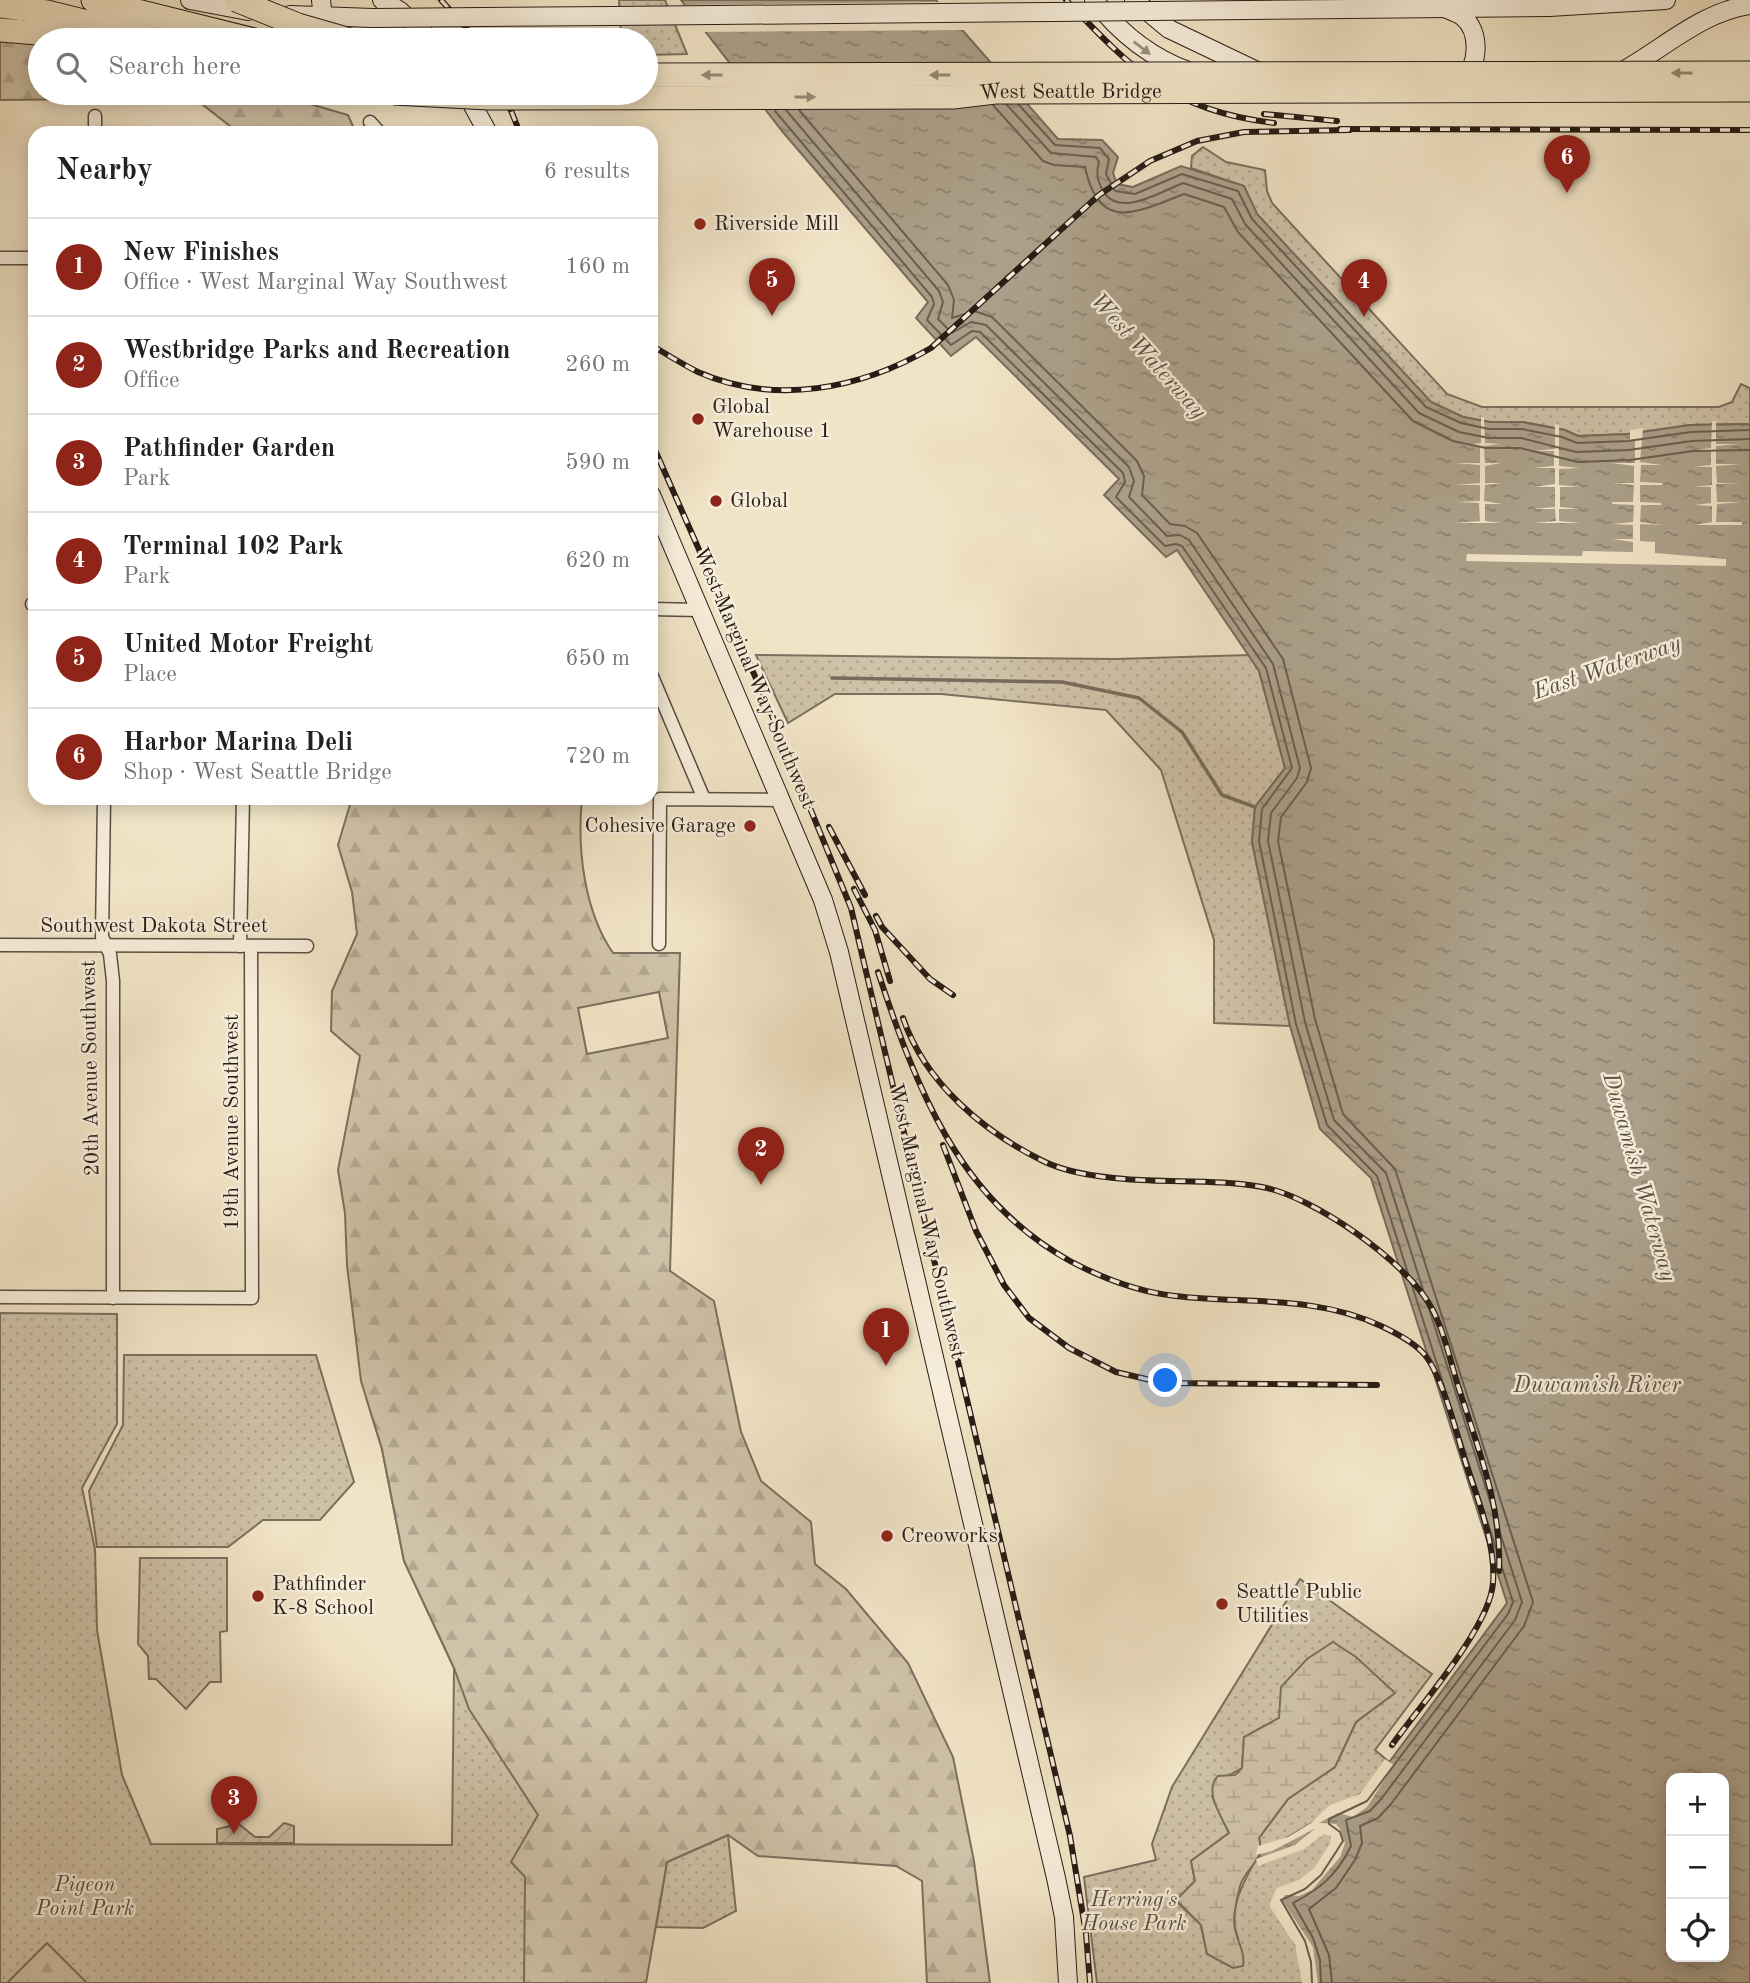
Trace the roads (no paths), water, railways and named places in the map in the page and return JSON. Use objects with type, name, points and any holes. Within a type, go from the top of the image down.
[{"type":"highway","points":[[93,0],[206,28]]},
{"type":"highway","points":[[236,0],[308,28]]},
{"type":"highway","points":[[0,6],[47,12],[111,28]]},
{"type":"highway","points":[[0,30],[28,31]]},
{"type":"highway","name":"West Seattle Bridge","points":[[658,75],[1750,73]]},
{"type":"highway","name":"West Seattle Bridge","points":[[658,98],[953,97],[1009,92],[1750,90]]},
{"type":"highway","points":[[953,97],[992,105],[1017,106],[1750,105]]},
{"type":"main road","points":[[190,0],[252,11],[323,18],[1447,9],[1666,0]]},
{"type":"main road","points":[[321,0],[323,18]]},
{"type":"main road","points":[[382,0],[400,11],[418,28]]},
{"type":"main road","points":[[1134,0],[1169,29],[1222,57],[1261,73],[1295,80],[1416,82],[1450,88],[1466,77],[1474,62],[1476,44],[1471,26],[1462,16],[1447,9]]},
{"type":"main road","points":[[1102,5],[1151,55],[1221,82],[1250,87],[1450,88],[1562,88],[1592,84],[1652,55],[1701,22],[1750,5]]},
{"type":"main road","points":[[1169,29],[1187,70]]},
{"type":"main road","points":[[1187,70],[1222,57]]},
{"type":"main road","points":[[473,105],[484,126]]},
{"type":"main road","name":"West Marginal Way Southwest","points":[[658,511],[823,900],[842,964],[1056,1875],[1064,1917],[1068,1983]]},
{"type":"street","points":[[95,116],[95,126]]},
{"type":"street","points":[[370,122],[374,126]]},
{"type":"street","points":[[0,258],[28,258]]},
{"type":"street","points":[[658,610],[701,610]]},
{"type":"street","points":[[658,691],[704,799]]},
{"type":"street","points":[[659,944],[660,799],[780,800]]},
{"type":"street","name":"20th Avenue Southwest","points":[[104,805],[102,937],[110,954],[113,981],[113,1298]]},
{"type":"street","name":"19th Avenue Southwest","points":[[113,1298],[252,1298],[243,805]]},
{"type":"street","name":"Southwest Dakota Street","points":[[0,945],[307,946]]},
{"type":"street","points":[[0,1297],[113,1298]]},
{"type":"water","points":[[681,0],[936,0],[1058,139],[1102,140],[1118,157],[1113,173],[1117,184],[1133,187],[1181,166],[1244,186],[1257,214],[1431,402],[1463,417],[1490,422],[1522,422],[1565,430],[1578,436],[1628,434],[1690,425],[1750,424],[1750,1983],[1306,1983],[1304,1963],[1273,1898],[1309,1874],[1336,1841],[1323,1830],[1302,1846],[1258,1862],[1261,1848],[1273,1846],[1370,1788],[1507,1603],[1371,1178],[1320,1129],[1290,1026],[1252,842],[1255,807],[1285,768],[1259,671],[1177,550],[1166,557],[1104,495],[1119,479],[976,337],[951,356],[916,318],[928,302],[782,131]]},
{"type":"waterway","points":[[832,678],[1062,682],[1139,698],[1182,732],[1222,795],[1255,807]]},
{"type":"railway","points":[[441,0],[466,28]]},
{"type":"railway","points":[[1066,0],[1113,47],[1157,83],[1208,108],[1238,117],[1274,123]]},
{"type":"railway","points":[[509,105],[517,126]]},
{"type":"railway","points":[[1264,114],[1337,121]]},
{"type":"railway","points":[[1340,129],[1750,130]]},
{"type":"railway","points":[[658,349],[698,372],[757,388],[817,388],[876,374],[931,348],[1099,195],[1150,161],[1197,141],[1244,132],[1350,130]]},
{"type":"railway","points":[[658,457],[769,708],[851,908],[1070,1836],[1086,1934],[1090,1983]]},
{"type":"railway","points":[[829,827],[865,895]]},
{"type":"railway","points":[[854,889],[875,930],[890,981]]},
{"type":"railway","points":[[876,916],[882,927],[930,979],[953,995]]},
{"type":"railway","points":[[878,972],[908,1057],[946,1136],[970,1173],[998,1206],[1031,1235],[1070,1261],[1134,1288],[1175,1296],[1306,1305],[1356,1316],[1410,1342],[1421,1350],[1432,1365],[1444,1392],[1481,1507],[1492,1553],[1493,1583],[1489,1601],[1467,1644],[1392,1745]]},
{"type":"railway","points":[[903,1018],[926,1064],[959,1103],[999,1136],[1043,1161],[1073,1171],[1105,1177],[1228,1183],[1262,1187],[1283,1193],[1332,1217],[1402,1271],[1431,1307],[1444,1338],[1488,1480],[1497,1525],[1499,1571]]},
{"type":"railway","points":[[943,1145],[976,1231],[1004,1285],[1029,1318],[1069,1348],[1116,1372],[1163,1383],[1377,1385]]},
{"type":"place","name":"Harbor Marina Deli","points":[[1567,193]]},
{"type":"place","name":"Riverside Mill","points":[[700,224]]},
{"type":"place","name":"United Motor Freight","points":[[772,316]]},
{"type":"place","name":"Terminal 102 Park","points":[[1364,317]]},
{"type":"place","name":"Global Warehouse 1","points":[[698,419]]},
{"type":"place","name":"Global","points":[[716,501]]},
{"type":"place","name":"Cohesive Garage","points":[[750,826]]},
{"type":"place","name":"Westbridge Parks and Recreation","points":[[761,1185]]},
{"type":"place","name":"New Finishes","points":[[886,1366]]},
{"type":"place","name":"Creoworks","points":[[887,1536]]},
{"type":"place","name":"Pathfinder K-8 School","points":[[258,1596]]},
{"type":"place","name":"Seattle Public Utilities","points":[[1222,1604]]},
{"type":"place","name":"Pathfinder Garden","points":[[234,1834]]},
{"type":"water label","name":"West Waterway","points":[[1148,356]]},
{"type":"water label","name":"East Waterway","points":[[1607,668]]},
{"type":"water label","name":"Duwamish Waterway","points":[[1639,1177]]},
{"type":"water label","name":"Duwamish River","points":[[1597,1385]]},
{"type":"park label","name":"Pigeon Point Park","points":[[85,1897]]},
{"type":"park label","name":"Herring's House Park","points":[[1134,1912]]}]
